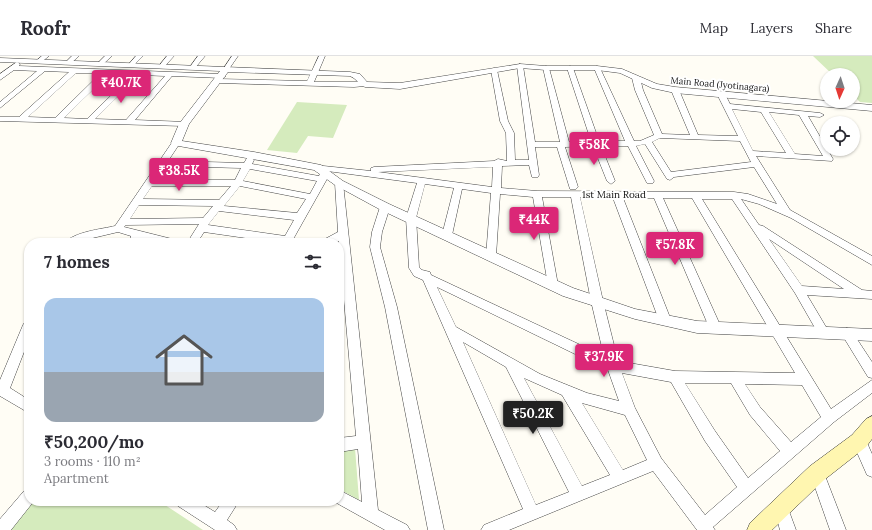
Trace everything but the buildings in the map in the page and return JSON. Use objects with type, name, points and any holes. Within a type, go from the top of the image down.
[{"type":"main road","points":[[757,530],[817,473],[859,441],[872,425]]},
{"type":"street","points":[[38,62],[46,56]]},
{"type":"street","points":[[68,63],[76,56]]},
{"type":"street","points":[[100,64],[109,56]]},
{"type":"street","points":[[131,65],[140,56]]},
{"type":"street","points":[[162,66],[171,56]]},
{"type":"street","points":[[193,67],[202,56]]},
{"type":"street","points":[[121,226],[148,183],[176,143],[184,124],[236,56]]},
{"type":"street","points":[[309,84],[322,56]]},
{"type":"street","name":"Main Road (Jyotinagara)","points":[[7,59],[38,62],[193,67],[222,75],[315,72],[354,75],[365,84],[400,86],[520,66],[546,68],[597,68],[622,71],[659,88],[872,108]]},
{"type":"street","points":[[0,78],[21,61]]},
{"type":"street","points":[[520,66],[535,175]]},
{"type":"street","points":[[12,68],[222,75],[309,84],[365,84]]},
{"type":"street","points":[[546,68],[597,301],[613,366],[629,410],[656,463],[705,528],[747,489],[829,418],[872,386]]},
{"type":"street","points":[[570,68],[596,144],[611,181]]},
{"type":"street","points":[[597,68],[631,144],[650,181]]},
{"type":"street","points":[[0,106],[44,69]]},
{"type":"street","points":[[22,119],[75,70]]},
{"type":"street","points":[[494,70],[504,121],[510,133],[512,162]]},
{"type":"street","points":[[58,120],[107,72]]},
{"type":"street","points":[[89,121],[138,73]]},
{"type":"street","points":[[129,122],[170,74]]},
{"type":"street","points":[[636,78],[639,90],[659,136]]},
{"type":"street","points":[[675,90],[695,137]]},
{"type":"street","points":[[721,94],[750,152],[785,210]]},
{"type":"street","points":[[727,106],[820,115]]},
{"type":"street","points":[[763,109],[792,156]]},
{"type":"street","points":[[750,152],[829,159],[802,113]]},
{"type":"street","points":[[2,120],[22,119],[184,124]]},
{"type":"street","points":[[531,145],[642,144],[659,136],[743,139]]},
{"type":"street","points":[[647,141],[670,176],[757,164]]},
{"type":"street","points":[[176,143],[254,155],[322,173],[385,207],[568,292],[635,314],[697,327],[872,335]]},
{"type":"street","points":[[195,238],[238,183],[254,155]]},
{"type":"street","points":[[348,171],[498,162],[533,162]]},
{"type":"street","points":[[492,256],[498,162]]},
{"type":"street","name":"1st Main Road","points":[[162,163],[247,166],[322,173],[348,171],[496,191],[537,194],[574,191],[617,195],[657,194],[745,196],[758,199],[785,210],[872,261]]},
{"type":"street","points":[[289,238],[312,197],[322,173]]},
{"type":"street","points":[[422,181],[411,218],[414,268],[418,273],[426,275],[613,366],[676,377],[806,379]]},
{"type":"street","points":[[148,183],[238,183],[312,197]]},
{"type":"street","points":[[339,183],[343,238]]},
{"type":"street","points":[[447,235],[459,185]]},
{"type":"street","points":[[537,194],[553,285]]},
{"type":"street","points":[[657,194],[715,327]]},
{"type":"street","points":[[617,195],[665,320]]},
{"type":"street","points":[[694,195],[829,418]]},
{"type":"street","points":[[734,195],[799,290],[824,332]]},
{"type":"street","points":[[136,202],[220,206],[300,217]]},
{"type":"street","points":[[385,207],[376,232],[375,246],[391,307],[436,530]]},
{"type":"street","points":[[78,238],[121,226],[204,225],[267,238]]},
{"type":"street","points":[[121,226],[135,238]]},
{"type":"street","points":[[756,226],[860,294]]},
{"type":"street","points":[[98,238],[100,232]]},
{"type":"street","points":[[336,238],[343,234]]},
{"type":"street","points":[[344,244],[371,516]]},
{"type":"street","points":[[426,275],[452,330],[533,514]]},
{"type":"street","points":[[799,290],[872,295]]},
{"type":"street","points":[[452,330],[536,378],[586,399],[629,410]]},
{"type":"street","points":[[847,333],[872,373]]},
{"type":"street","points":[[24,337],[1,390],[24,404]]},
{"type":"street","points":[[510,363],[579,495]]},
{"type":"street","points":[[676,377],[710,436],[747,489]]},
{"type":"street","points":[[735,378],[755,411],[790,452]]},
{"type":"street","points":[[567,391],[620,478]]},
{"type":"street","points":[[859,441],[872,470]]},
{"type":"street","points":[[344,444],[364,442]]},
{"type":"street","points":[[489,530],[533,514],[656,463]]},
{"type":"street","points":[[817,473],[838,530]]},
{"type":"street","points":[[344,500],[371,516],[402,530]]},
{"type":"street","points":[[1,530],[24,502]]},
{"type":"street","points":[[191,506],[223,526],[230,506]]},
{"type":"street","points":[[781,508],[788,530]]},
{"type":"green space","points":[[813,56],[872,56],[872,103],[860,102],[860,68],[826,68]]},
{"type":"green space","points":[[297,102],[347,105],[333,138],[308,136],[297,153],[267,150]]},
{"type":"green space","points":[[355,448],[359,500],[344,492],[344,449]]},
{"type":"green space","points":[[30,506],[167,506],[203,530],[10,530]]}]
